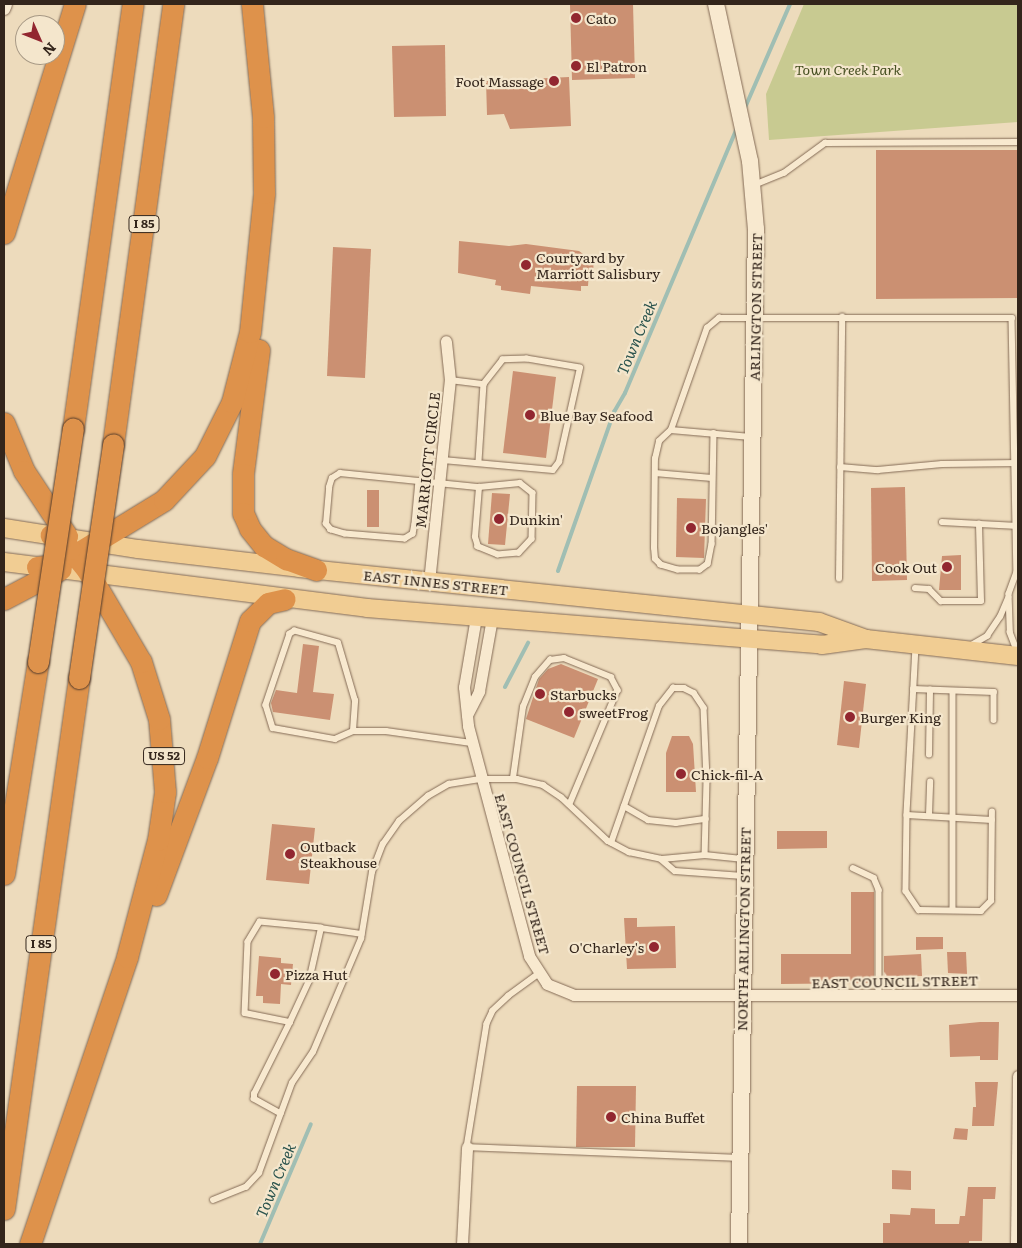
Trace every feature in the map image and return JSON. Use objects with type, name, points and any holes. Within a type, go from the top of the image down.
[{"type":"highway","points":[[4,233],[75,4]]},
{"type":"highway","points":[[4,874],[73,429],[129,51],[133,4]]},
{"type":"highway","name":"I 85","points":[[4,1209],[78,678],[113,444],[173,4]]},
{"type":"highway","points":[[252,4],[262,117],[264,193],[263,299],[241,506],[248,525],[264,546],[286,559],[316,570]]},
{"type":"highway","points":[[4,202],[50,82]]},
{"type":"highway","points":[[4,599],[59,571],[83,551],[173,492],[198,466],[223,424],[240,379],[250,332],[264,193]]},
{"type":"highway","points":[[4,423],[24,471],[83,551],[112,578]]},
{"type":"highway","points":[[37,567],[53,565],[83,551]]},
{"type":"highway","name":"US 52","points":[[30,1244],[112,1004],[158,840],[164,804],[165,768],[159,719],[145,672],[83,551]]},
{"type":"highway","points":[[112,1004],[198,785],[250,621],[268,603],[285,599]]},
{"type":"main road","name":"EAST INNES STREET","points":[[4,528],[83,551],[316,570],[751,614],[819,622],[866,639],[962,650],[1018,654]]},
{"type":"main road","points":[[4,562],[59,571]]},
{"type":"main road","name":"EAST INNES STREET","points":[[112,578],[285,599],[484,617],[750,637],[822,645],[866,639]]},
{"type":"street","points":[[4,9],[6,4]]},
{"type":"street","name":"ARLINGTON STREET","points":[[716,8],[754,185],[755,316],[751,614]]},
{"type":"street","name":"MARRIOTT CIRCLE","points":[[429,582],[450,380],[446,341]]},
{"type":"street","name":"NORTH ARLINGTON STREET","points":[[739,1244],[744,859],[751,614]]},
{"type":"street","name":"EAST COUNCIL STREET","points":[[484,617],[464,688],[471,743],[529,956],[539,974],[553,988],[574,996],[1018,995]]},
{"type":"street","points":[[1016,1244],[1018,1076]]},
{"type":"street","points":[[462,1244],[467,1146]]},
{"type":"lane","points":[[754,185],[784,173],[824,143],[1018,142]]},
{"type":"lane","points":[[714,434],[712,544],[708,564],[700,570],[678,570],[661,565],[655,558],[654,548],[655,473],[659,441],[671,430],[707,328],[719,318],[755,316],[1015,318],[1018,573],[1000,618],[987,636],[962,650]]},
{"type":"lane","points":[[839,579],[842,317]]},
{"type":"lane","points":[[443,460],[479,461],[553,470],[559,462],[580,368],[527,359],[503,360],[484,384],[479,461]]},
{"type":"lane","points":[[450,380],[484,384]]},
{"type":"lane","points":[[671,430],[753,437]]},
{"type":"lane","points":[[840,467],[878,470],[942,464],[1017,463]]},
{"type":"lane","points":[[419,481],[413,534],[405,539],[344,534],[331,530],[326,524],[329,487],[332,478],[340,473],[479,487],[520,483],[533,493],[532,539],[519,553],[498,556],[478,547],[475,538],[479,487]]},
{"type":"lane","points":[[655,473],[712,478]]},
{"type":"lane","points":[[942,522],[1017,526]]},
{"type":"lane","points":[[915,588],[929,589],[941,601],[981,601],[979,524]]},
{"type":"lane","points":[[1009,594],[1010,632],[1018,654]]},
{"type":"lane","points":[[353,731],[355,701],[338,643],[295,631],[290,634],[266,705],[273,728],[335,739],[353,731],[386,731],[471,743]]},
{"type":"lane","points":[[917,645],[907,815],[906,891],[919,910],[982,910],[990,902],[992,812]]},
{"type":"lane","points":[[513,778],[518,731],[535,677],[550,660],[564,658],[611,677],[618,690],[570,804]]},
{"type":"lane","points":[[611,843],[659,706],[673,688],[684,688],[694,694],[704,708],[705,855]]},
{"type":"lane","points":[[913,689],[953,692],[994,692],[994,720]]},
{"type":"lane","points":[[929,755],[930,690]]},
{"type":"lane","points":[[953,692],[953,910]]},
{"type":"lane","points":[[213,1200],[246,1187],[259,1173],[292,1083],[316,1043],[362,934],[372,872],[383,844],[399,821],[428,796],[449,784],[480,778],[513,778],[543,785],[570,804],[611,843],[629,852],[662,859],[705,855],[744,859]]},
{"type":"lane","points":[[929,816],[930,782]]},
{"type":"lane","points":[[624,806],[648,820],[676,823],[706,819]]},
{"type":"lane","points":[[907,815],[953,816],[992,820]]},
{"type":"lane","points":[[662,859],[674,872],[744,876]]},
{"type":"lane","points":[[853,868],[874,878],[879,890],[879,996]]},
{"type":"lane","points":[[290,1022],[245,1013],[248,942],[260,922],[362,934]]},
{"type":"lane","points":[[281,1114],[254,1099],[254,1094],[309,981],[321,928]]},
{"type":"lane","points":[[539,974],[509,996],[493,1011],[487,1024],[467,1146],[740,1158]]},
{"type":"green space","name":"Town Creek Park","points":[[804,4],[1018,4],[1018,122],[769,140],[766,94]]},
{"type":"building","points":[[570,4],[633,4],[635,78],[572,80]]},
{"type":"building","points":[[445,45],[446,116],[394,117],[392,46]]},
{"type":"building","points":[[569,77],[571,126],[510,129],[504,114],[487,115],[486,81]]},
{"type":"building","points":[[876,150],[1018,150],[1018,298],[876,299]]},
{"type":"building","name":"Courtyard by Marriott Salisbury","points":[[459,241],[509,246],[526,244],[579,251],[587,257],[594,257],[593,273],[589,272],[588,286],[581,286],[581,291],[531,286],[530,294],[501,290],[501,286],[495,285],[496,280],[458,273]]},
{"type":"building","points":[[333,247],[371,249],[365,378],[327,376]]},
{"type":"building","name":"Blue Bay Seafood","points":[[513,371],[556,377],[546,458],[503,453]]},
{"type":"building","points":[[905,487],[907,580],[872,581],[871,488]]},
{"type":"building","points":[[367,490],[379,490],[379,527],[367,527]]},
{"type":"building","name":"Dunkin'","points":[[492,493],[510,494],[505,545],[488,544]]},
{"type":"building","name":"Bojangles'","points":[[677,498],[706,499],[704,558],[676,557]]},
{"type":"building","points":[[961,555],[961,590],[939,590],[942,556]]},
{"type":"building","points":[[303,644],[319,646],[313,692],[334,694],[330,720],[273,712],[271,703],[276,690],[297,693]]},
{"type":"building","points":[[561,664],[598,679],[574,738],[526,719],[539,679],[548,669]]},
{"type":"building","points":[[844,681],[866,684],[859,748],[837,745]]},
{"type":"building","name":"Chick-fil-A","points":[[672,736],[689,736],[693,744],[696,792],[666,792],[666,753]]},
{"type":"building","name":"Outback Steakhouse","points":[[272,824],[315,828],[309,884],[266,880]]},
{"type":"building","points":[[777,831],[827,831],[827,848],[777,849]]},
{"type":"building","points":[[851,892],[874,892],[874,983],[781,984],[781,954],[851,954]]},
{"type":"building","points":[[624,918],[637,918],[637,927],[675,926],[676,968],[627,969]]},
{"type":"building","points":[[916,937],[943,937],[943,949],[916,950]]},
{"type":"building","points":[[947,952],[966,952],[967,974],[948,973]]},
{"type":"building","points":[[921,954],[922,976],[884,977],[884,956]]},
{"type":"building","name":"Pizza Hut","points":[[259,956],[281,958],[281,963],[293,964],[291,985],[281,984],[280,1004],[263,1003],[263,996],[256,996]]},
{"type":"building","points":[[999,1022],[998,1060],[980,1060],[980,1056],[950,1057],[949,1025]]},
{"type":"building","points":[[975,1082],[998,1082],[994,1126],[972,1126],[973,1107],[976,1107]]},
{"type":"building","points":[[577,1086],[636,1086],[635,1147],[576,1147]]},
{"type":"building","points":[[955,1128],[968,1129],[967,1140],[953,1139]]},
{"type":"building","points":[[892,1170],[911,1171],[911,1190],[892,1189]]},
{"type":"building","points":[[968,1187],[996,1187],[995,1199],[983,1199],[982,1241],[969,1241],[969,1244],[883,1244],[883,1223],[890,1223],[890,1214],[910,1215],[911,1208],[935,1209],[935,1224],[959,1224],[960,1216],[965,1216]]},
{"type":"waterway","name":"Town Creek","points":[[744,110],[790,4]]},
{"type":"waterway","name":"Town Creek","points":[[558,571],[614,412],[625,393],[737,128]]},
{"type":"waterway","name":"Town Creek","points":[[505,687],[528,643]]},
{"type":"waterway","name":"Town Creek","points":[[260,1244],[311,1124]]},
{"type":"place","name":"Cato","points":[[576,18]]},
{"type":"place","name":"El Patron","points":[[576,66]]},
{"type":"place","name":"Foot Massage","points":[[554,81]]},
{"type":"place","name":"Courtyard by Marriott Salisbury","points":[[526,265]]},
{"type":"place","name":"Blue Bay Seafood","points":[[530,415]]},
{"type":"place","name":"Dunkin'","points":[[499,519]]},
{"type":"place","name":"Bojangles'","points":[[691,528]]},
{"type":"place","name":"Cook Out","points":[[947,567]]},
{"type":"place","name":"Starbucks","points":[[540,694]]},
{"type":"place","name":"sweetFrog","points":[[569,712]]},
{"type":"place","name":"Burger King","points":[[850,717]]},
{"type":"place","name":"Chick-fil-A","points":[[681,774]]},
{"type":"place","name":"Outback Steakhouse","points":[[290,854]]},
{"type":"place","name":"O'Charley's","points":[[654,947]]},
{"type":"place","name":"Pizza Hut","points":[[275,974]]},
{"type":"place","name":"China Buffet","points":[[611,1117]]}]
